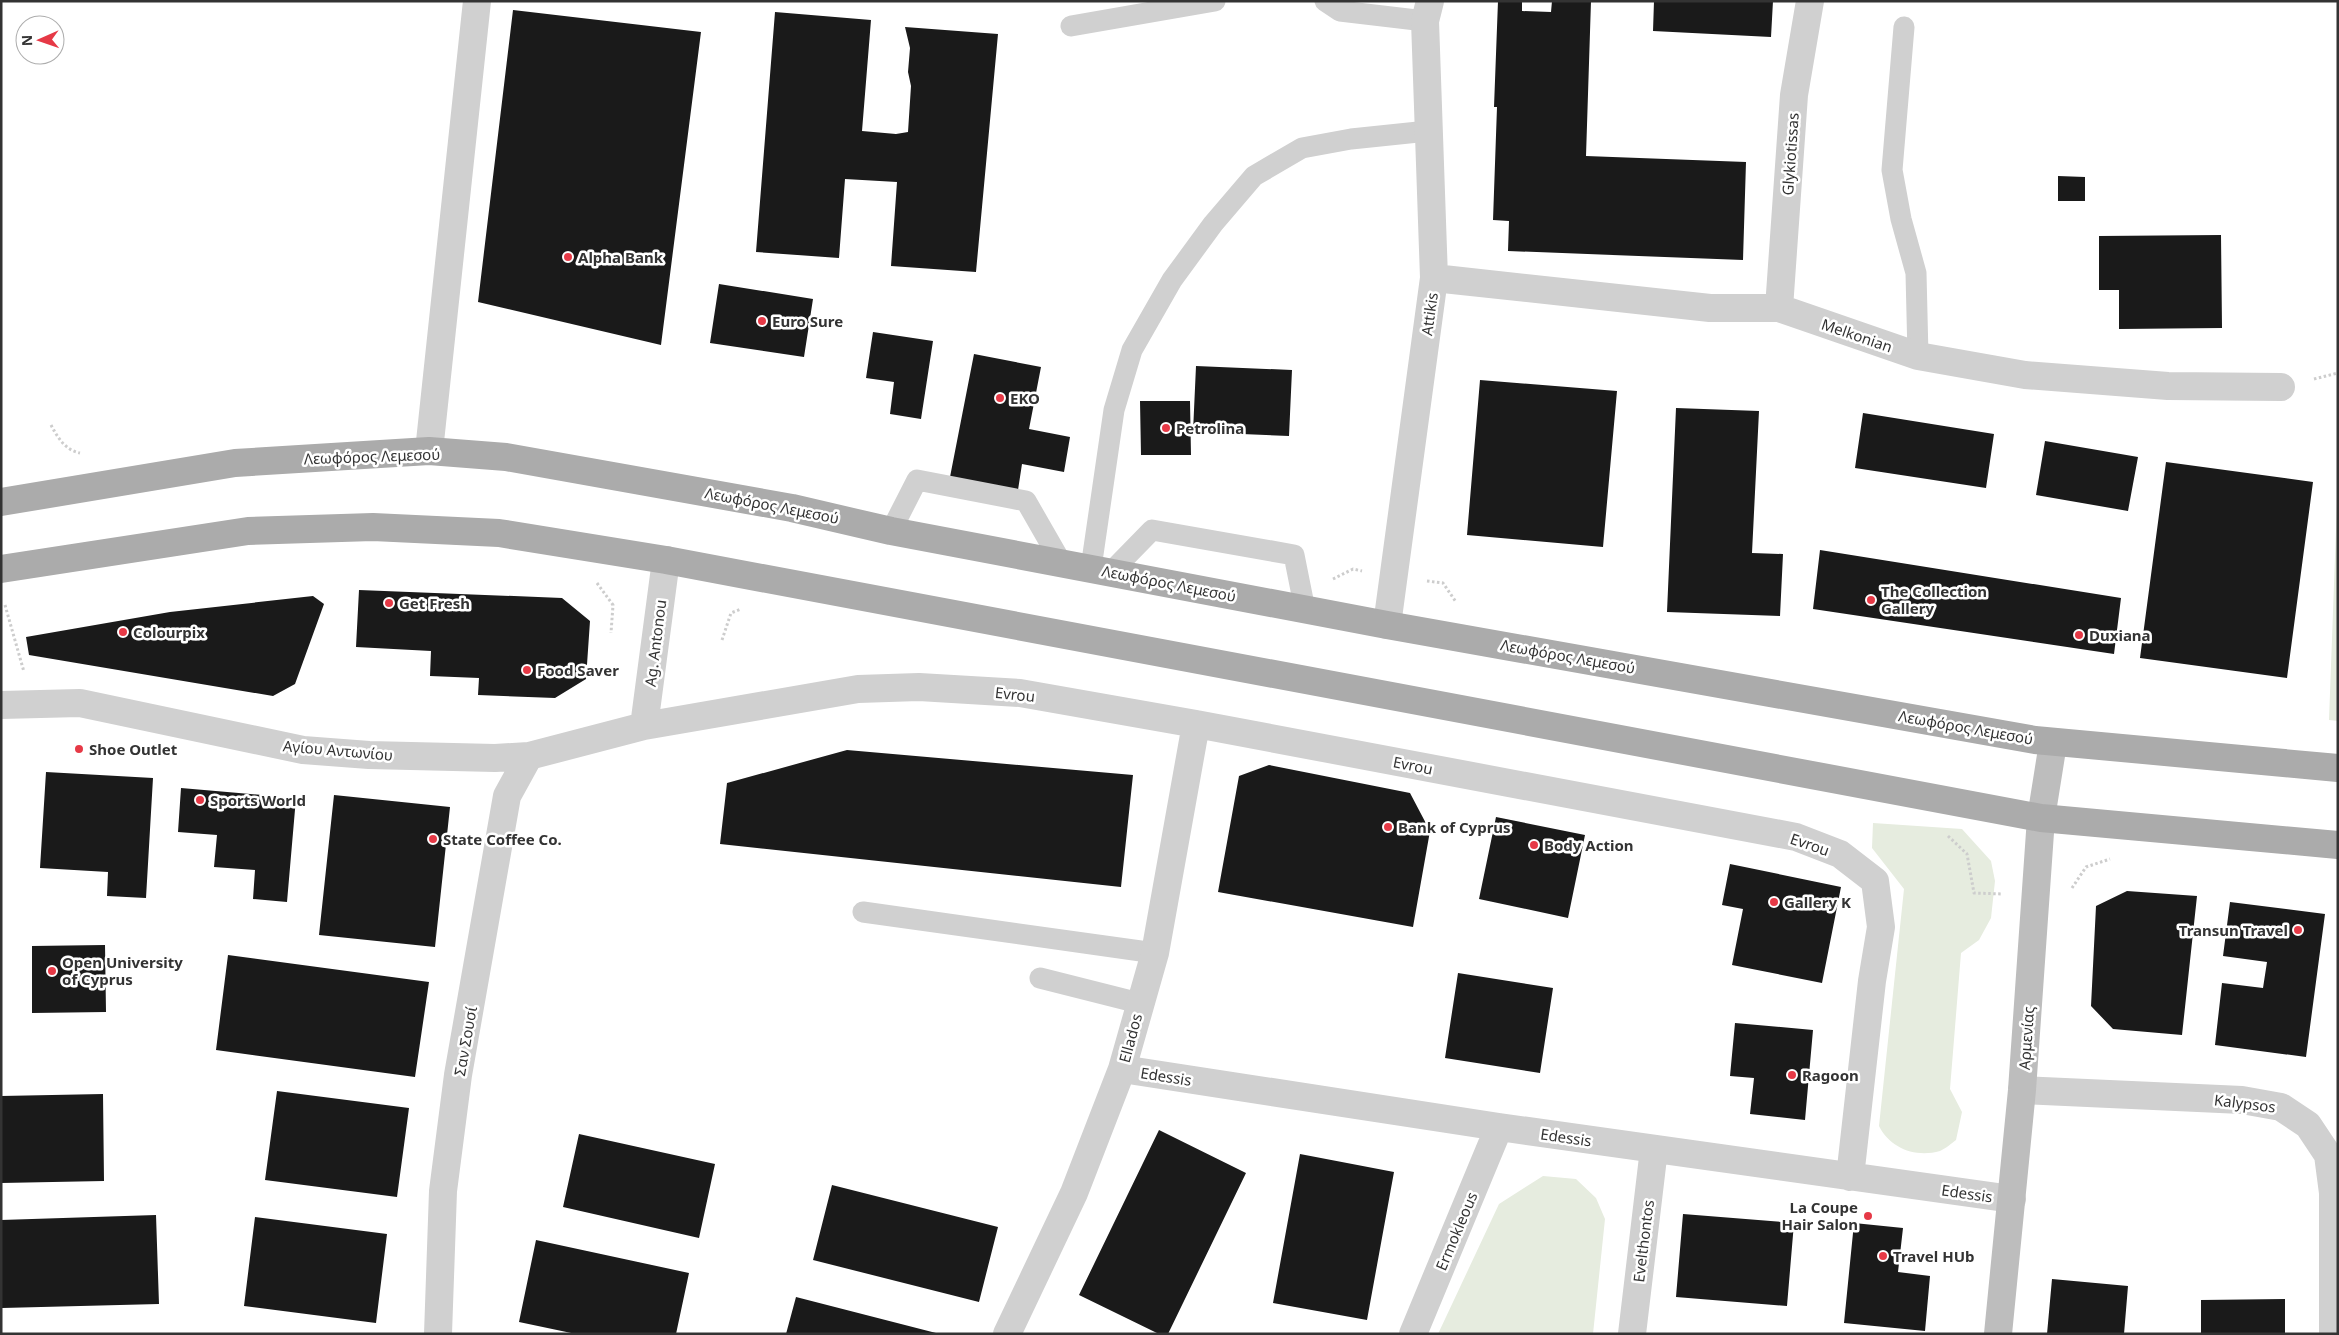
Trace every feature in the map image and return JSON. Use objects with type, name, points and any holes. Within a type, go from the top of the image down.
[{"type":"main road","name":"Λεωφόρος Λεμεσού","points":[[1,502],[235,462],[429,451],[515,458],[792,508],[891,530],[1387,626],[2053,742],[2338,768]]},
{"type":"main road","points":[[1,569],[248,531],[373,527],[499,533],[666,560],[2041,818],[2338,845]]},
{"type":"main road","name":"Αρμενίας","points":[[1998,1334],[2022,1090],[2041,818],[2053,742]]},
{"type":"street","points":[[429,451],[477,1]]},
{"type":"street","name":"Glykiotissas","points":[[1779,308],[1794,95],[1810,1]]},
{"type":"street","name":"Attikis","points":[[1387,626],[1434,278],[1428,131],[1427,11]]},
{"type":"street","name":"Melkonian","points":[[1434,278],[1710,308],[1779,308],[1918,356],[2025,374],[2168,386],[2281,387]]},
{"type":"street","name":"Ag. Antonou","points":[[644,726],[666,560]]},
{"type":"street","name":"Evrou","points":[[644,726],[858,689],[919,687],[1020,693],[1196,724],[1796,837],[1840,854],[1875,881],[1881,927],[1872,981],[1850,1177]]},
{"type":"street","name":"Αγίου Αντωνίου","points":[[1,705],[80,703],[303,750],[369,755],[495,758],[529,756],[644,726]]},
{"type":"street","name":"Ellados","points":[[1006,1334],[1074,1193],[1122,1069],[1139,1003],[1155,953],[1196,724]]},
{"type":"street","name":"Σαν Σουσί","points":[[438,1334],[444,1191],[458,1075],[507,796],[529,756]]},
{"type":"street","name":"Edessis","points":[[1122,1069],[1499,1127],[2012,1199]]},
{"type":"street","name":"Kalypsos","points":[[2022,1090],[2242,1100],[2281,1107],[2308,1126],[2328,1156],[2333,1193],[2334,1334]]},
{"type":"street","name":"Ermokleous","points":[[1413,1334],[1499,1127]]},
{"type":"street","name":"Evelthontos","points":[[1632,1334],[1654,1149]]},
{"type":"lane","points":[[1071,26],[1215,1]]},
{"type":"lane","points":[[1325,1],[1340,11],[1427,11]]},
{"type":"lane","points":[[1904,27],[1892,170],[1901,219],[1916,273],[1918,356]]},
{"type":"lane","points":[[1101,570],[1114,410],[1132,350],[1172,280],[1213,224],[1254,176],[1302,148],[1351,139],[1428,131]]},
{"type":"lane","points":[[891,530],[917,480],[1026,501],[1061,562]]},
{"type":"lane","points":[[1101,570],[1152,530],[1294,555],[1305,610]]},
{"type":"lane","points":[[863,912],[1155,953]]},
{"type":"lane","points":[[1040,978],[1139,1003]]},
{"type":"path","points":[[51,425],[59,440],[72,452],[86,454]]},
{"type":"path","points":[[596,581],[613,605],[611,633]]},
{"type":"path","points":[[1,606],[5,605],[32,704]]},
{"type":"shaded area","points":[[2338,476],[2338,721],[2329,720]]},
{"type":"shaded area","points":[[1873,823],[1962,829],[1991,861],[1995,881],[1991,918],[1979,940],[1961,953],[1950,1089],[1962,1112],[1956,1140],[1942,1150],[1931,1153],[1913,1152],[1904,1149],[1890,1140],[1879,1126],[1904,889],[1872,848]]},
{"type":"shaded area","points":[[1543,1176],[1576,1179],[1596,1198],[1605,1219],[1593,1334],[1438,1334],[1499,1204]]},
{"type":"building","points":[[1498,1],[1522,1],[1522,11],[1551,12],[1552,1],[1591,1],[1586,156],[1746,162],[1743,260],[1508,251],[1509,221],[1493,220],[1497,107],[1494,107]]},
{"type":"building","points":[[1654,1],[1773,1],[1771,37],[1653,31]]},
{"type":"building","points":[[513,10],[701,32],[661,345],[478,302]]},
{"type":"building","points":[[775,12],[871,20],[862,131],[896,134],[908,132],[911,86],[908,72],[910,48],[905,27],[998,34],[976,272],[891,266],[897,182],[845,179],[839,258],[756,252]]},
{"type":"building","points":[[2058,176],[2085,177],[2085,201],[2058,201]]},
{"type":"building","points":[[2221,235],[2222,328],[2119,329],[2119,290],[2099,290],[2099,236]]},
{"type":"building","name":"Euro Sure","points":[[719,284],[813,299],[804,357],[710,343]]},
{"type":"building","points":[[873,332],[933,341],[921,419],[890,414],[894,382],[866,378]]},
{"type":"building","name":"EKO","points":[[974,354],[1041,367],[1029,429],[1070,437],[1064,472],[1022,464],[1018,490],[950,477]]},
{"type":"building","name":"Petrolina","points":[[1196,366],[1292,370],[1289,436],[1193,432]]},
{"type":"building","points":[[1480,380],[1617,391],[1603,547],[1467,535]]},
{"type":"building","name":"Petrolina","points":[[1140,401],[1190,401],[1191,455],[1141,455]]},
{"type":"building","points":[[1676,408],[1759,411],[1752,553],[1783,554],[1780,616],[1667,612]]},
{"type":"building","points":[[1863,413],[1994,434],[1986,488],[1855,468]]},
{"type":"building","points":[[2045,441],[2138,457],[2128,511],[2036,495]]},
{"type":"building","points":[[2166,462],[2313,482],[2287,678],[2140,658]]},
{"type":"building","points":[[1820,550],[2121,598],[2114,654],[1813,609]]},
{"type":"building","points":[[359,590],[562,598],[590,621],[586,679],[555,698],[478,695],[479,678],[430,676],[431,651],[356,647]]},
{"type":"building","points":[[313,596],[324,604],[295,684],[273,696],[29,655],[26,637],[170,612]]},
{"type":"building","points":[[847,750],[1133,775],[1121,887],[720,844],[727,783]]},
{"type":"building","points":[[1269,765],[1410,793],[1430,831],[1413,927],[1218,892],[1239,776]]},
{"type":"building","points":[[46,772],[153,778],[146,898],[107,896],[108,872],[40,868]]},
{"type":"building","points":[[181,788],[296,798],[287,902],[253,899],[255,870],[214,867],[217,835],[178,832]]},
{"type":"building","points":[[334,795],[450,807],[435,947],[319,935]]},
{"type":"building","points":[[1496,817],[1585,835],[1568,918],[1479,899]]},
{"type":"building","points":[[1730,864],[1841,887],[1822,983],[1732,965],[1743,909],[1722,905]]},
{"type":"building","points":[[2127,891],[2197,896],[2182,1035],[2113,1029],[2091,1006],[2096,906]]},
{"type":"building","points":[[2230,902],[2325,914],[2306,1057],[2215,1045],[2222,983],[2263,988],[2267,962],[2223,956]]},
{"type":"building","points":[[105,945],[106,1012],[32,1013],[32,946]]},
{"type":"building","points":[[228,955],[429,982],[415,1077],[216,1050]]},
{"type":"building","points":[[1458,973],[1553,988],[1540,1073],[1445,1058]]},
{"type":"building","points":[[1735,1023],[1813,1030],[1805,1120],[1750,1114],[1754,1078],[1730,1076]]},
{"type":"building","points":[[277,1091],[409,1108],[397,1197],[265,1180]]},
{"type":"building","points":[[103,1094],[104,1181],[1,1183],[1,1096]]},
{"type":"building","points":[[1159,1130],[1246,1173],[1168,1334],[1159,1334],[1079,1295]]},
{"type":"building","points":[[579,1134],[715,1164],[699,1238],[563,1207]]},
{"type":"building","points":[[1300,1154],[1394,1172],[1367,1320],[1273,1303]]},
{"type":"building","points":[[832,1185],[998,1227],[979,1302],[813,1260]]},
{"type":"building","points":[[1683,1214],[1794,1223],[1787,1306],[1676,1297]]},
{"type":"building","points":[[156,1215],[159,1304],[2,1308],[1,1220]]},
{"type":"building","points":[[255,1217],[387,1234],[376,1323],[244,1306]]},
{"type":"building","points":[[1854,1223],[1903,1228],[1898,1272],[1930,1276],[1925,1331],[1844,1323]]},
{"type":"building","points":[[536,1240],[689,1273],[676,1334],[576,1334],[519,1322]]},
{"type":"building","points":[[2052,1279],[2128,1286],[2124,1334],[2047,1334]]},
{"type":"building","points":[[796,1297],[936,1333],[936,1334],[786,1334]]},
{"type":"building","points":[[2285,1299],[2285,1334],[2201,1334],[2201,1300]]},
{"type":"place","name":"Alpha Bank","points":[[568,257]]},
{"type":"place","name":"Euro Sure","points":[[762,321]]},
{"type":"place","name":"EKO","points":[[1000,398]]},
{"type":"place","name":"Petrolina","points":[[1166,428]]},
{"type":"place","name":"The Collection Gallery","points":[[1871,600]]},
{"type":"place","name":"Get Fresh","points":[[389,603]]},
{"type":"place","name":"Colourpix","points":[[123,632]]},
{"type":"place","name":"Duxiana","points":[[2079,635]]},
{"type":"place","name":"Food Saver","points":[[527,670]]},
{"type":"place","name":"Shoe Outlet","points":[[79,749]]},
{"type":"place","name":"Sports World","points":[[200,800]]},
{"type":"place","name":"Bank of Cyprus","points":[[1388,827]]},
{"type":"place","name":"State Coffee Co.","points":[[433,839]]},
{"type":"place","name":"Body Action","points":[[1534,845]]},
{"type":"place","name":"Gallery K","points":[[1774,902]]},
{"type":"place","name":"Transun Travel","points":[[2298,930]]},
{"type":"place","name":"Open University of Cyprus","points":[[52,971]]},
{"type":"place","name":"Ragoon","points":[[1792,1075]]},
{"type":"place","name":"La Coupe Hair Salon","points":[[1868,1216]]},
{"type":"place","name":"Travel HUb","points":[[1883,1256]]}]
